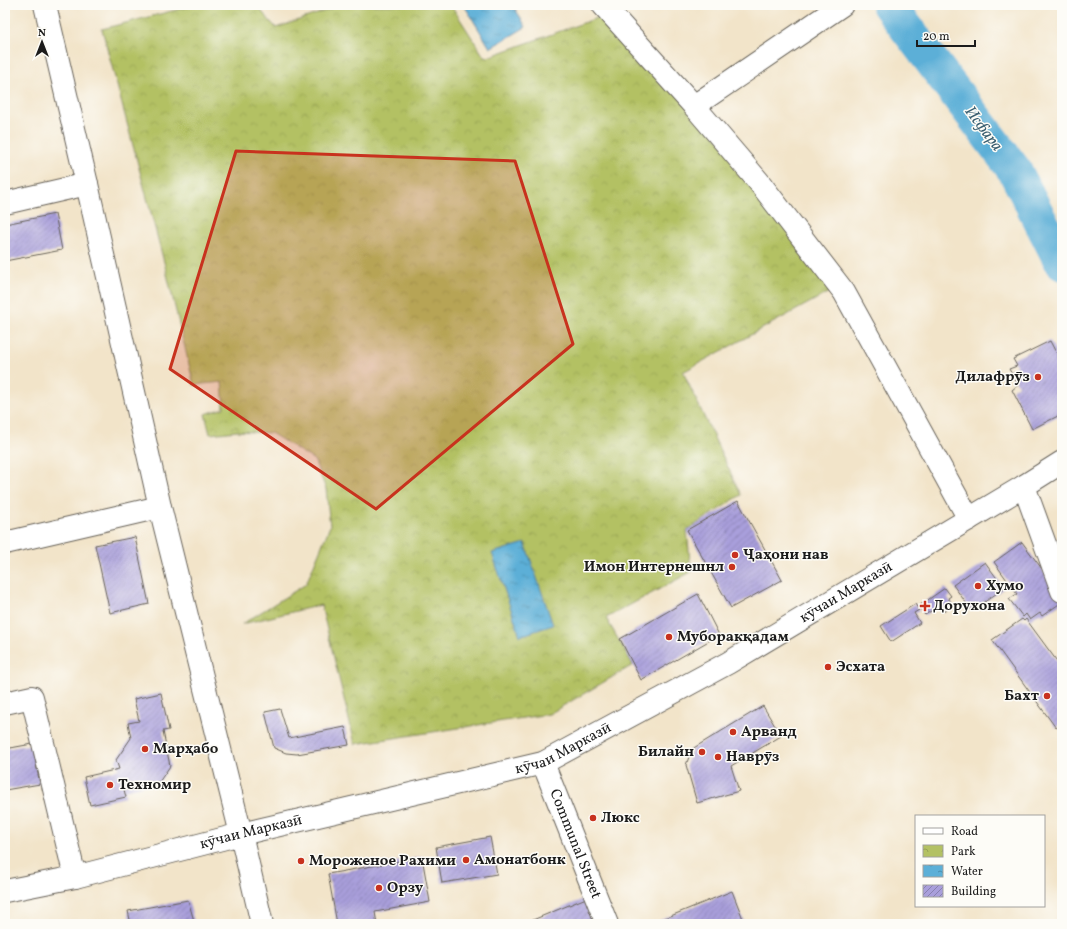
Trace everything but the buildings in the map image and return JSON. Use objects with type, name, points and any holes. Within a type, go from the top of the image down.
[{"type":"main road","points":[[45,5],[160,507],[262,924]]},
{"type":"main road","points":[[603,5],[694,106],[759,182],[844,292],[969,519]]},
{"type":"main road","points":[[694,106],[834,10]]},
{"type":"main road","points":[[5,203],[87,184]]},
{"type":"main road","name":"кӯчаи Марказӣ","points":[[5,891],[75,877],[241,834],[543,763],[728,663],[1062,462]]},
{"type":"main road","points":[[1024,486],[1062,591]]},
{"type":"main road","points":[[5,542],[160,507]]},
{"type":"main road","points":[[5,703],[32,697],[75,877]]},
{"type":"main road","name":"Communal Street","points":[[543,763],[607,924]]},
{"type":"highlighted area","points":[[236,151],[515,161],[573,344],[376,509],[170,369]]},
{"type":"green space","points":[[195,5],[256,5],[276,28],[331,9],[330,5],[451,5],[485,58],[611,13],[842,285],[683,372],[741,495],[687,530],[691,572],[606,618],[633,665],[549,714],[355,744],[321,605],[242,624],[306,584],[330,526],[326,489],[314,460],[271,433],[237,431],[210,434],[205,414],[224,408],[222,382],[194,385],[164,262],[102,29]]},
{"type":"water","points":[[464,5],[513,5],[526,27],[490,48]]},
{"type":"water","points":[[525,543],[553,625],[520,636],[492,553]]},
{"type":"waterway","name":"Исфара","points":[[889,5],[1015,171],[1062,263]]},
{"type":"place","name":"Дилафрӯз","points":[[1038,377]]},
{"type":"place","name":"Ҷаҳони нав","points":[[735,555]]},
{"type":"place","name":"Имон Интернешнл","points":[[732,567]]},
{"type":"place","name":"Хумо","points":[[978,586]]},
{"type":"place","name":"Дорухона","points":[[925,606]]},
{"type":"place","name":"Муборакқадам","points":[[669,637]]},
{"type":"place","name":"Эсхата","points":[[828,667]]},
{"type":"place","name":"Бахт","points":[[1047,696]]},
{"type":"place","name":"Арванд","points":[[733,732]]},
{"type":"place","name":"Марҳабо","points":[[145,749]]},
{"type":"place","name":"Билайн","points":[[702,752]]},
{"type":"place","name":"Наврӯз","points":[[718,757]]},
{"type":"place","name":"Техномир","points":[[110,785]]},
{"type":"place","name":"Люкс","points":[[593,818]]},
{"type":"place","name":"Амонатбонк","points":[[466,860]]},
{"type":"place","name":"Мороженое Рахими","points":[[301,861]]},
{"type":"place","name":"Орзу","points":[[379,888]]}]
